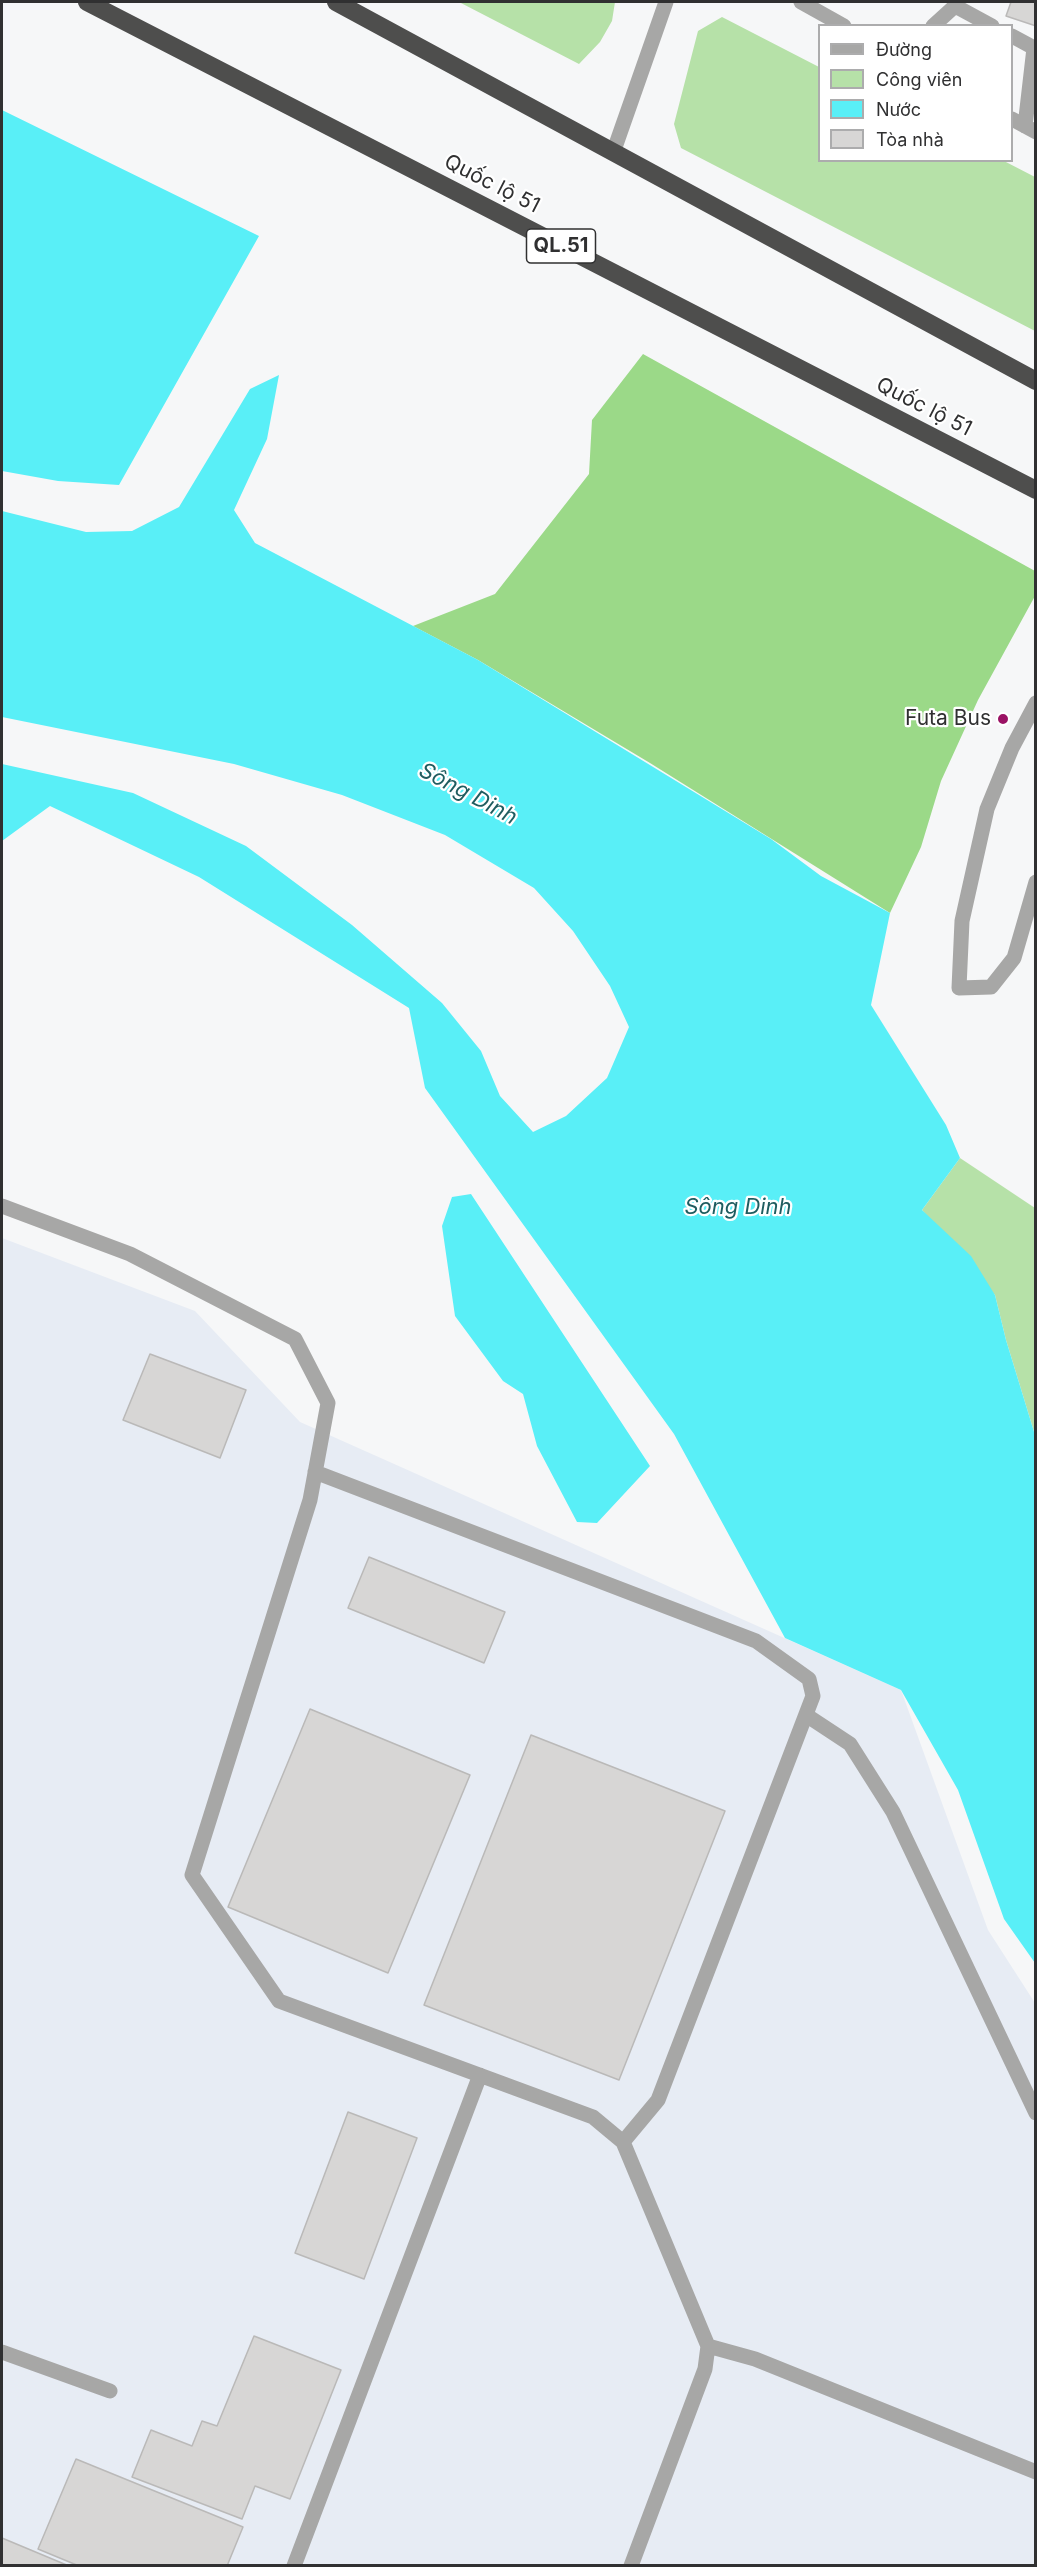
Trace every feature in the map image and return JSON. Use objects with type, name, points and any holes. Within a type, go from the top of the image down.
[{"type":"highway","name":"Quốc lộ 51","points":[[87,2],[1035,490]]},
{"type":"highway","points":[[336,2],[1035,381]]},
{"type":"street","points":[[613,153],[666,2]]},
{"type":"street","points":[[801,2],[840,24]]},
{"type":"street","points":[[935,24],[951,4],[988,24]]},
{"type":"street","points":[[1013,37],[1035,48],[1030,129],[1013,120]]},
{"type":"street","points":[[1035,703],[1012,748],[987,809],[962,921],[959,988],[992,987],[1014,958],[1035,882]]},
{"type":"street","points":[[2,1206],[130,1254],[295,1339],[328,1402],[310,1500],[192,1875],[279,2001],[593,2117],[623,2142],[708,2346],[705,2369],[631,2565]]},
{"type":"street","points":[[315,1472],[756,1641],[809,1679],[813,1696],[658,2100],[623,2142]]},
{"type":"street","points":[[806,1715],[850,1744],[893,1812],[1035,2114]]},
{"type":"street","points":[[294,2565],[480,2075]]},
{"type":"street","points":[[708,2346],[755,2360],[1035,2472]]},
{"type":"street","points":[[2,2352],[110,2391]]},
{"type":"shaded area","points":[[2,1238],[195,1311],[300,1422],[901,1690],[988,1930],[1035,2003],[1035,2565],[2,2565]]},
{"type":"green space","points":[[459,2],[615,2],[612,21],[600,42],[579,64]]},
{"type":"green space","points":[[722,17],[818,66],[818,162],[1006,162],[1035,177],[1035,331],[681,148],[674,124],[698,31]]},
{"type":"green space","points":[[643,354],[1035,571],[1035,596],[978,700],[941,781],[921,847],[890,913],[650,763],[478,660],[413,626],[495,594],[589,474],[592,420]]},
{"type":"green space","points":[[960,1158],[1035,1208],[1035,1435],[995,1295],[922,1210]]},
{"type":"water","points":[[2,110],[259,236],[119,485],[58,481],[2,471]]},
{"type":"water","name":"Sông Dinh","points":[[279,375],[267,439],[234,510],[255,543],[478,660],[771,839],[821,876],[890,913],[871,1005],[946,1125],[960,1158],[922,1210],[971,1256],[995,1295],[1035,1435],[1035,1963],[1004,1919],[958,1790],[901,1690],[785,1638],[674,1434],[425,1088],[409,1008],[199,877],[50,806],[2,841],[2,764],[133,793],[246,846],[352,925],[442,1003],[481,1051],[500,1096],[533,1132],[566,1116],[607,1078],[629,1027],[610,986],[573,931],[534,888],[445,835],[342,795],[234,764],[2,717],[2,511],[86,532],[132,531],[179,507],[250,389]]},
{"type":"water","points":[[471,1194],[650,1466],[597,1523],[577,1522],[537,1446],[523,1394],[503,1381],[455,1316],[442,1226],[452,1197]]},
{"type":"building","points":[[1011,2],[1036,2],[1036,26],[1006,16]]},
{"type":"building","points":[[150,1354],[246,1390],[220,1458],[123,1420]]},
{"type":"building","points":[[369,1557],[505,1612],[484,1663],[348,1608]]},
{"type":"building","points":[[310,1709],[470,1775],[388,1973],[228,1907]]},
{"type":"building","points":[[531,1735],[725,1811],[619,2080],[424,2005]]},
{"type":"building","points":[[348,2112],[417,2138],[364,2279],[295,2253]]},
{"type":"building","points":[[254,2336],[341,2370],[290,2499],[255,2486],[242,2519],[132,2477],[151,2430],[192,2446],[202,2421],[217,2426]]},
{"type":"building","points":[[76,2459],[243,2527],[227,2566],[79,2566],[38,2549]]},
{"type":"building","points":[[2,2538],[69,2566],[2,2566]]},
{"type":"place","name":"Futa Bus","points":[[1003,719]]}]
